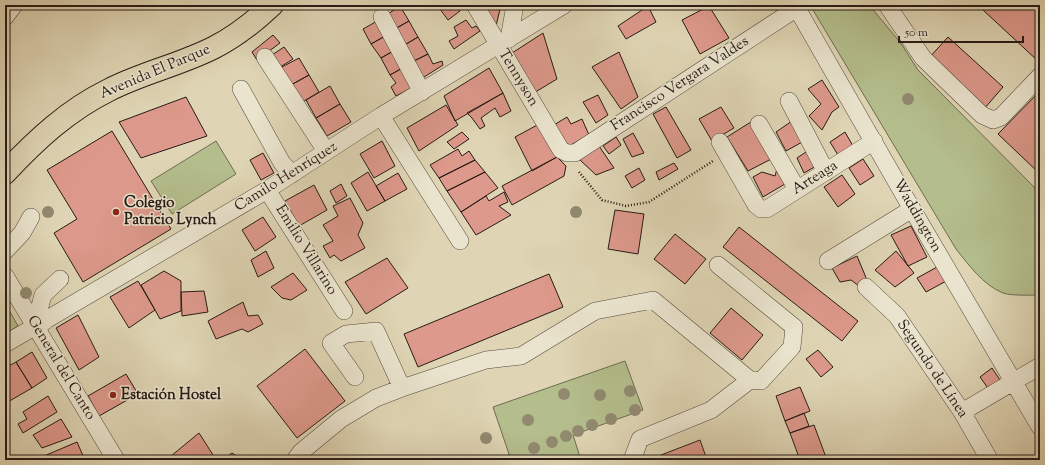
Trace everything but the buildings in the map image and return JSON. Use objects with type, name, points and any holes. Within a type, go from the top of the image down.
[{"type":"main road","name":"Avenida El Parque","points":[[5,173],[25,151],[47,131],[86,102],[126,82],[212,48],[256,20],[272,5]]},
{"type":"street","points":[[5,17],[14,5]]},
{"type":"street","name":"Tennyson","points":[[475,5],[504,42],[561,150]]},
{"type":"street","points":[[504,42],[515,5]]},
{"type":"street","name":"Camilo Henríquez","points":[[5,344],[267,190],[381,116],[564,5]]},
{"type":"street","points":[[887,5],[923,58],[982,115],[993,120],[1001,117],[1040,76]]},
{"type":"street","name":"Waddington","points":[[796,7],[1040,427]]},
{"type":"street","name":"Francisco Vergara Valdes","points":[[561,150],[567,153],[575,153],[796,7]]},
{"type":"street","points":[[382,17],[422,92]]},
{"type":"street","points":[[265,57],[326,151]]},
{"type":"street","points":[[241,89],[282,163],[292,174]]},
{"type":"street","points":[[790,101],[826,172]]},
{"type":"street","points":[[381,116],[460,241]]},
{"type":"street","points":[[759,124],[797,189]]},
{"type":"street","name":"Arteaga","points":[[724,147],[756,206],[761,209],[767,209],[874,141]]},
{"type":"street","name":"Emilio Villarino","points":[[267,190],[344,311]]},
{"type":"street","points":[[828,261],[912,209]]},
{"type":"street","points":[[5,251],[22,233],[31,217]]},
{"type":"street","points":[[295,460],[301,452],[341,419],[376,398],[486,360],[521,356],[595,311],[653,300],[750,380],[761,381],[792,347],[794,326],[718,265]]},
{"type":"street","name":"General del Canto","points":[[5,276],[40,324],[116,460]]},
{"type":"street","points":[[40,324],[39,310],[43,295],[60,279]]},
{"type":"street","name":"Segundo de Línea","points":[[866,287],[897,316],[962,412],[989,459]]},
{"type":"street","points":[[354,377],[331,342],[346,334],[376,331],[402,388]]},
{"type":"street","points":[[962,412],[1040,366]]},
{"type":"street","points":[[632,460],[640,439],[711,410],[750,380]]},
{"type":"path","points":[[579,172],[602,200],[626,206],[649,202],[724,147]]},
{"type":"green space","points":[[810,5],[869,5],[900,42],[918,70],[1040,193],[1040,295],[1011,295],[1003,293],[989,285],[971,268],[956,249]]},
{"type":"green space","points":[[216,141],[236,174],[172,214],[151,181]]},
{"type":"green space","points":[[5,303],[18,326],[5,334]]},
{"type":"green space","points":[[625,361],[643,410],[573,435],[581,460],[511,460],[493,407]]},
{"type":"place","name":"Colegio Patricio Lynch","points":[[116,212]]},
{"type":"place","name":"Estación Hostel","points":[[113,395]]}]
